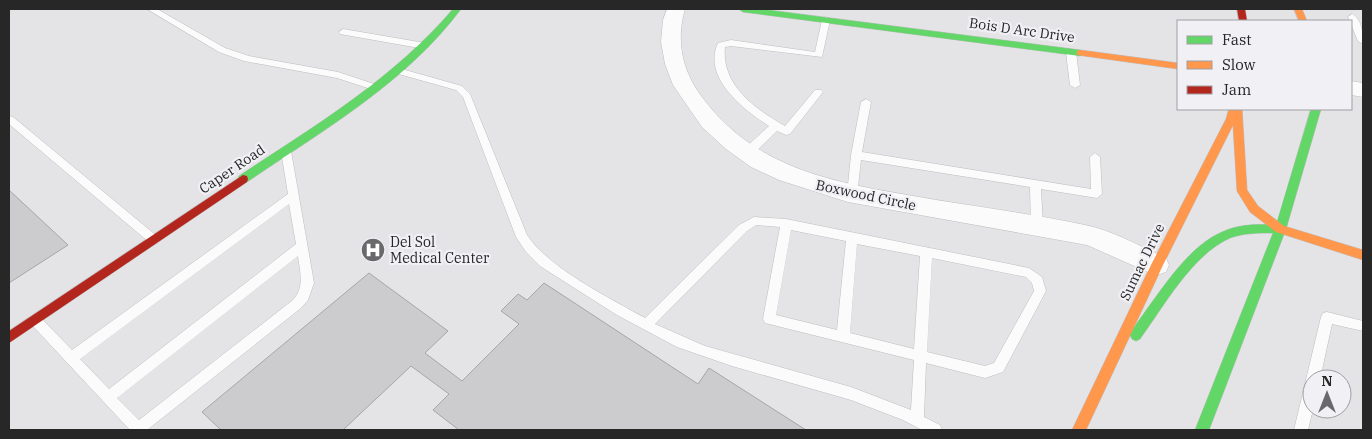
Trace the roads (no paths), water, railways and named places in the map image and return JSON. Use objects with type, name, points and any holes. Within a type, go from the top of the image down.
[{"type":"street","name":"Caper Road","points":[[9,338],[377,88],[425,46],[443,28],[457,9]]},
{"type":"street","name":"Boxwood Circle","points":[[676,9],[672,19],[670,40],[673,62],[682,84],[699,111],[724,136],[746,153],[796,180],[852,195],[1089,236],[1157,265]]},
{"type":"street","name":"Bois D Arc Drive","points":[[743,9],[1177,66]]},
{"type":"street","points":[[1235,110],[1242,191],[1254,209],[1280,229]]},
{"type":"street","name":"Sumac Drive","points":[[1079,430],[1157,265],[1235,110]]},
{"type":"street","points":[[1202,430],[1280,229],[1316,110]]},
{"type":"street","points":[[1104,376],[1195,259],[1219,238],[1245,229],[1280,229],[1363,255]]},
{"type":"lane","points":[[151,9],[234,55],[338,75],[377,88]]},
{"type":"lane","points":[[1363,19],[1352,17],[1363,41]]},
{"type":"lane","points":[[818,92],[786,131],[764,119],[733,92],[726,83],[718,54],[721,45],[731,43],[819,55],[826,20]]},
{"type":"lane","points":[[343,32],[425,46]]},
{"type":"lane","points":[[1071,52],[1075,85]]},
{"type":"lane","points":[[398,71],[459,88],[467,96],[522,237],[530,249],[544,263],[670,339],[705,352],[857,395],[917,419],[935,430]]},
{"type":"lane","points":[[852,195],[856,155],[866,102]]},
{"type":"lane","points":[[9,119],[154,240]]},
{"type":"lane","points":[[746,153],[776,126]]},
{"type":"lane","points":[[35,320],[139,430],[297,304],[308,289],[286,150]]},
{"type":"lane","points":[[856,155],[1097,194],[1095,157]]},
{"type":"lane","points":[[1035,184],[1037,227]]},
{"type":"lane","points":[[71,358],[294,195]]},
{"type":"lane","points":[[646,324],[742,228],[754,220],[771,220],[786,223],[852,238],[1028,273],[1038,280],[1040,291],[998,368],[985,372],[769,319],[786,223]]},
{"type":"lane","points":[[842,337],[852,238]]},
{"type":"lane","points":[[108,397],[302,246]]},
{"type":"lane","points":[[917,419],[926,252]]},
{"type":"lane","points":[[1315,369],[1327,317],[1363,326]]},
{"type":"place","name":"Del Sol Medical Center","points":[[373,250]]}]
